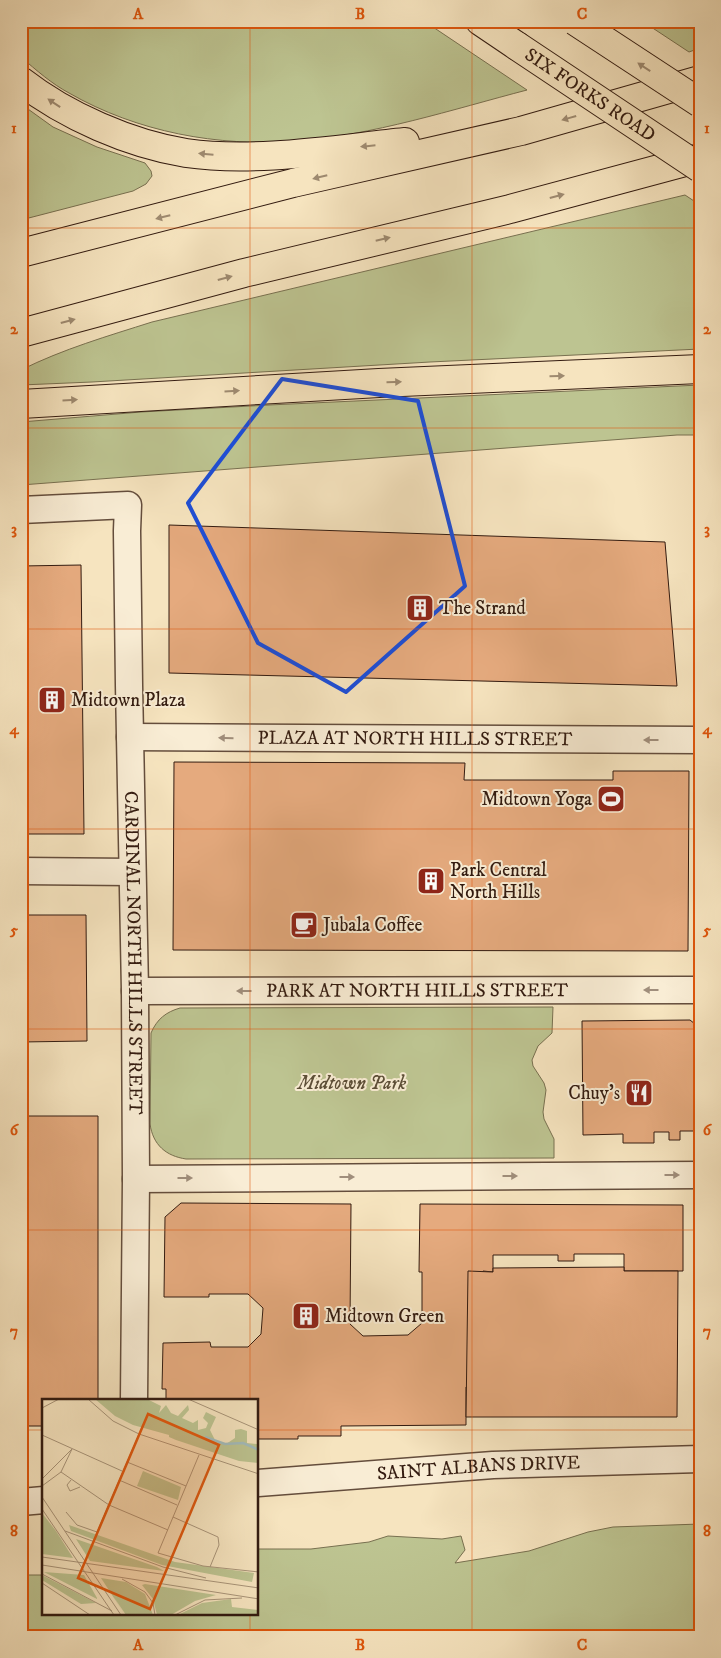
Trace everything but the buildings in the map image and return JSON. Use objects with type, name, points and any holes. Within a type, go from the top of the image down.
[{"type":"main road","name":"SIX FORKS ROAD","points":[[480,21],[700,168]]},
{"type":"main road","points":[[575,21],[700,103]]},
{"type":"main road","points":[[21,253],[293,183],[521,131],[700,80]]},
{"type":"main road","points":[[21,81],[68,112],[99,127],[146,143],[186,152],[220,155],[293,153],[521,131]]},
{"type":"main road","points":[[21,333],[244,272],[510,209],[700,158]]},
{"type":"main road","points":[[21,404],[379,383],[700,369]]},
{"type":"street","name":"CARDINAL NORTH HILLS STREET","points":[[21,510],[128,505],[135,991],[134,1399]]},
{"type":"street","name":"PLAZA AT NORTH HILLS STREET","points":[[130,737],[700,740]]},
{"type":"street","points":[[21,871],[132,872]]},
{"type":"street","name":"PARK AT NORTH HILLS STREET","points":[[135,991],[700,990]]},
{"type":"street","points":[[136,1179],[700,1175]]},
{"type":"street","name":"SAINT ALBANS DRIVE","points":[[259,1482],[494,1465],[700,1458]]},
{"type":"street","points":[[21,1502],[42,1500]]},
{"type":"highlighted area","points":[[282,379],[418,401],[465,586],[346,692],[258,643],[188,503]]},
{"type":"green space","points":[[21,21],[424,21],[527,90],[412,121],[353,134],[295,141],[266,142],[208,139],[150,127],[122,118],[95,107],[63,89],[21,57]]},
{"type":"green space","points":[[642,21],[700,21],[700,48],[689,52]]},
{"type":"green space","points":[[21,104],[53,127],[97,147],[145,163],[152,176],[146,184],[133,191],[21,220]]},
{"type":"green space","points":[[685,195],[700,205],[700,349],[21,385],[21,370],[37,362],[69,349],[152,322]]},
{"type":"green space","points":[[700,385],[700,435],[677,435],[21,485],[21,422],[141,412],[269,405]]},
{"type":"green space","name":"Midtown Park","points":[[553,1007],[552,1033],[538,1046],[532,1060],[533,1066],[544,1083],[546,1090],[543,1112],[544,1119],[554,1139],[554,1158],[186,1159],[167,1152],[157,1144],[154,1138],[150,1124],[151,1033],[162,1017],[180,1008]]},
{"type":"green space","points":[[700,1524],[700,1637],[21,1637],[21,1575],[42,1575],[42,1616],[259,1616],[259,1549],[311,1549],[369,1542],[388,1536],[442,1539],[461,1536],[465,1550],[455,1563],[529,1551],[588,1532],[613,1527]]},
{"type":"place","name":"The Strand","points":[[420,608]]},
{"type":"place","name":"Midtown Plaza","points":[[52,700]]},
{"type":"place","name":"Midtown Yoga","points":[[611,799]]},
{"type":"place","name":"Park Central North Hills","points":[[431,881]]},
{"type":"place","name":"Jubala Coffee","points":[[304,925]]},
{"type":"place","name":"Chuy's","points":[[639,1093]]},
{"type":"place","name":"Midtown Green","points":[[306,1316]]}]
